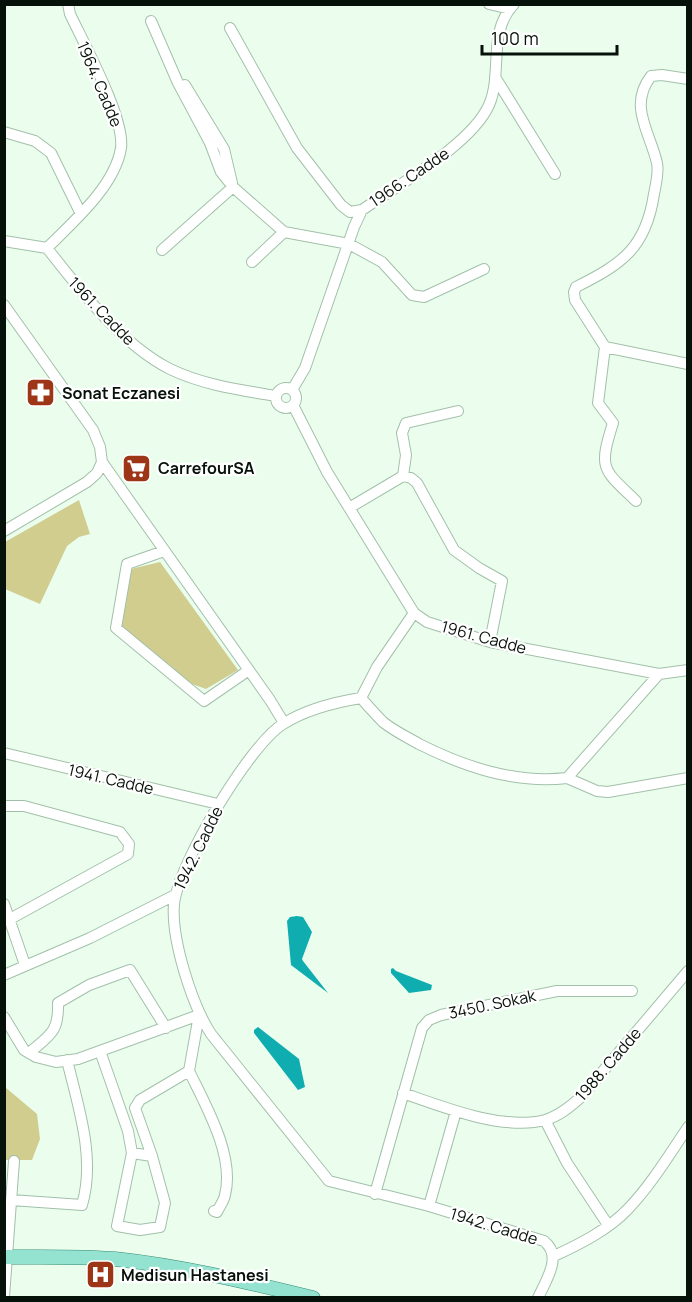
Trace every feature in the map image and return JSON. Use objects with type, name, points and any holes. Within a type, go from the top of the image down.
[{"type":"main road","points":[[6,1257],[113,1259],[146,1263],[313,1298]]},
{"type":"street","name":"1964. Cadde","points":[[47,248],[98,194],[121,149],[121,138],[113,107],[70,14],[68,4]]},
{"type":"street","points":[[489,4],[512,7]]},
{"type":"street","name":"1966. Cadde","points":[[292,390],[305,368],[362,210],[458,144],[478,123],[489,104],[495,77],[497,39],[512,7]]},
{"type":"street","points":[[151,21],[178,83],[187,86],[224,149],[233,187],[284,232],[349,244],[382,262],[412,294],[424,297],[484,268]]},
{"type":"street","points":[[230,28],[297,148],[341,206],[350,212],[362,210]]},
{"type":"street","points":[[636,501],[608,474],[604,466],[608,438],[613,423],[598,403],[605,346],[579,308],[574,292],[576,286],[613,268],[632,251],[645,229],[653,200],[658,164],[640,114],[640,99],[645,83],[651,76],[662,75],[687,79]]},
{"type":"street","points":[[495,77],[555,174]]},
{"type":"street","points":[[4,132],[35,141],[51,153],[81,214]]},
{"type":"street","points":[[162,250],[233,187]]},
{"type":"street","points":[[252,262],[284,232]]},
{"type":"street","points":[[4,241],[47,248]]},
{"type":"street","name":"1961. Cadde","points":[[47,248],[75,285],[134,346],[169,369],[208,383],[276,396]]},
{"type":"street","points":[[4,305],[93,429],[100,447],[102,462],[284,723]]},
{"type":"street","points":[[605,346],[687,364]]},
{"type":"street","points":[[282,389],[292,390],[296,395],[293,405],[288,408],[281,407],[276,402],[276,396],[282,389]]},
{"type":"street","points":[[293,405],[327,472],[414,613],[377,667],[361,698],[385,723],[448,759],[511,776],[546,780],[567,778],[597,791],[608,792],[687,778]]},
{"type":"street","points":[[403,476],[406,455],[402,433],[406,423],[458,411]]},
{"type":"street","points":[[4,531],[87,482],[97,473],[102,462]]},
{"type":"street","points":[[349,508],[403,476],[417,483],[454,550],[502,581],[490,642]]},
{"type":"street","points":[[164,551],[127,564],[116,628],[204,701],[249,670]]},
{"type":"street","name":"1961. Cadde","points":[[414,613],[427,622],[490,642],[659,674],[684,670]]},
{"type":"street","points":[[567,778],[659,674]]},
{"type":"street","name":"1942. Cadde","points":[[361,698],[315,710],[284,723],[262,744],[218,804],[176,895],[174,914],[176,937],[199,1016],[329,1180],[538,1237],[549,1245],[554,1256],[538,1298]]},
{"type":"street","name":"1941. Cadde","points":[[4,753],[218,804]]},
{"type":"street","points":[[4,806],[24,806],[120,832],[129,844],[128,854],[10,919]]},
{"type":"street","points":[[4,975],[90,938],[176,895]]},
{"type":"street","points":[[4,904],[25,965]]},
{"type":"street","points":[[29,1053],[51,1034],[59,1022],[58,1003],[89,985],[130,970],[166,1028]]},
{"type":"street","name":"1988. Cadde","points":[[404,1093],[456,1111],[512,1121],[545,1120],[559,1114],[580,1097],[687,971]]},
{"type":"street","name":"3450. Sokak","points":[[375,1194],[422,1028],[429,1020],[434,1017],[557,991],[632,991]]},
{"type":"street","points":[[4,1017],[24,1050],[36,1057],[56,1062],[78,1059],[199,1016]]},
{"type":"street","points":[[199,1016],[189,1071],[220,1142],[228,1170],[225,1196],[217,1212],[214,1211]]},
{"type":"street","points":[[100,1051],[128,1131],[132,1153],[117,1226],[140,1230],[160,1227],[165,1203],[135,1108],[140,1100],[189,1071]]},
{"type":"street","points":[[11,1200],[82,1205],[87,1187],[85,1151],[81,1120],[67,1060]]},
{"type":"street","points":[[429,1206],[456,1111]]},
{"type":"street","points":[[545,1120],[567,1163],[608,1225]]},
{"type":"street","points":[[554,1256],[586,1241],[627,1211],[650,1184],[687,1127]]},
{"type":"street","points":[[132,1153],[152,1156]]},
{"type":"street","points":[[4,1297],[14,1161]]},
{"type":"shaded area","points":[[79,500],[90,534],[79,537],[67,546],[40,604],[5,589],[5,542]]},
{"type":"shaded area","points":[[160,562],[238,670],[206,689],[192,684],[121,627],[131,569]]},
{"type":"shaded area","points":[[5,1087],[37,1114],[40,1139],[32,1160],[5,1160]]},
{"type":"water","points":[[290,917],[303,917],[312,932],[302,959],[328,993],[291,965],[287,921]]},
{"type":"water","points":[[393,968],[432,985],[431,990],[409,993],[391,973]]},
{"type":"water","points":[[258,1027],[299,1059],[305,1087],[298,1090],[254,1033]]},
{"type":"place","name":"Sonat Eczanesi","points":[[41,393]]},
{"type":"place","name":"CarrefourSA","points":[[137,468]]},
{"type":"place","name":"Medisun Hastanesi","points":[[100,1275]]}]
